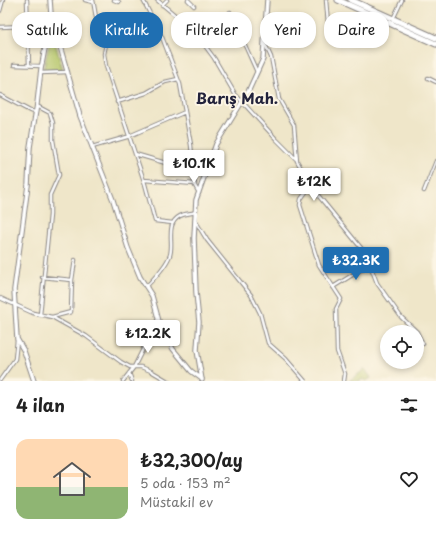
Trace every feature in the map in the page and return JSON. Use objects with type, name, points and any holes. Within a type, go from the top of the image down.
[{"type":"highway","points":[[338,0],[436,44]]},
{"type":"highway","points":[[351,0],[436,38]]},
{"type":"street","points":[[0,10],[3,0]]},
{"type":"street","points":[[27,0],[27,12]]},
{"type":"street","points":[[50,0],[51,12]]},
{"type":"street","points":[[85,0],[93,1],[98,22],[106,44],[104,54],[106,66],[144,180],[155,221],[173,222]]},
{"type":"street","points":[[114,0],[118,2]]},
{"type":"street","points":[[143,0],[162,37],[178,79],[191,145],[195,184],[199,193]]},
{"type":"street","points":[[157,0],[194,31],[214,58],[231,87],[277,140],[297,159],[311,185],[366,254],[377,283],[401,317],[410,325]]},
{"type":"street","points":[[162,5],[167,0]]},
{"type":"street","points":[[188,0],[194,6]]},
{"type":"street","points":[[266,12],[267,0]]},
{"type":"street","points":[[326,0],[327,12]]},
{"type":"street","points":[[393,19],[402,0]]},
{"type":"street","points":[[0,27],[12,26]]},
{"type":"street","points":[[29,48],[29,65]]},
{"type":"street","points":[[0,380],[15,359],[17,339],[14,290],[28,185],[30,147],[45,48]]},
{"type":"street","points":[[61,48],[80,116],[113,200],[128,248],[152,296],[158,319],[173,349],[191,372],[202,380]]},
{"type":"street","points":[[246,48],[255,69],[258,72]]},
{"type":"street","points":[[202,380],[197,350],[199,322],[196,292],[194,238],[196,200],[216,144],[258,72],[263,60],[264,48]]},
{"type":"street","points":[[267,48],[271,57],[279,99],[294,125],[297,159]]},
{"type":"street","points":[[14,65],[41,66]]},
{"type":"street","points":[[40,73],[68,72]]},
{"type":"street","points":[[428,78],[436,82]]},
{"type":"street","points":[[117,102],[146,93],[165,82],[178,79]]},
{"type":"street","points":[[0,95],[30,111],[36,112]]},
{"type":"street","points":[[37,106],[47,110],[52,116],[53,140],[59,174],[49,200],[50,215],[42,277],[40,314]]},
{"type":"street","points":[[92,148],[129,136],[185,112]]},
{"type":"street","points":[[135,154],[193,171]]},
{"type":"street","points":[[424,191],[436,161]]},
{"type":"street","points":[[144,180],[195,184]]},
{"type":"street","points":[[311,185],[300,199],[300,205],[319,265],[341,299],[336,309],[337,351],[345,374],[344,381]]},
{"type":"street","points":[[146,286],[168,260],[171,248],[171,232],[173,222],[179,216],[196,212]]},
{"type":"street","points":[[196,222],[207,240],[251,295],[260,313],[268,343],[286,359],[305,381]]},
{"type":"street","points":[[52,317],[71,312],[72,280],[76,260]]},
{"type":"street","points":[[334,287],[370,264]]},
{"type":"street","points":[[42,277],[72,280]]},
{"type":"street","points":[[0,298],[40,314],[52,317],[86,336],[121,362],[134,366],[141,366],[168,381]]},
{"type":"street","points":[[123,381],[134,366],[158,319]]},
{"type":"street","points":[[17,339],[24,351],[34,381]]},
{"type":"street","points":[[129,373],[132,381]]},
{"type":"green space","points":[[48,48],[57,48],[63,70],[43,71]]},
{"type":"green space","points":[[365,369],[371,378],[366,381],[363,379],[360,381],[349,381]]},
{"type":"district","name":"Barış Mah.","points":[[237,99]]}]
